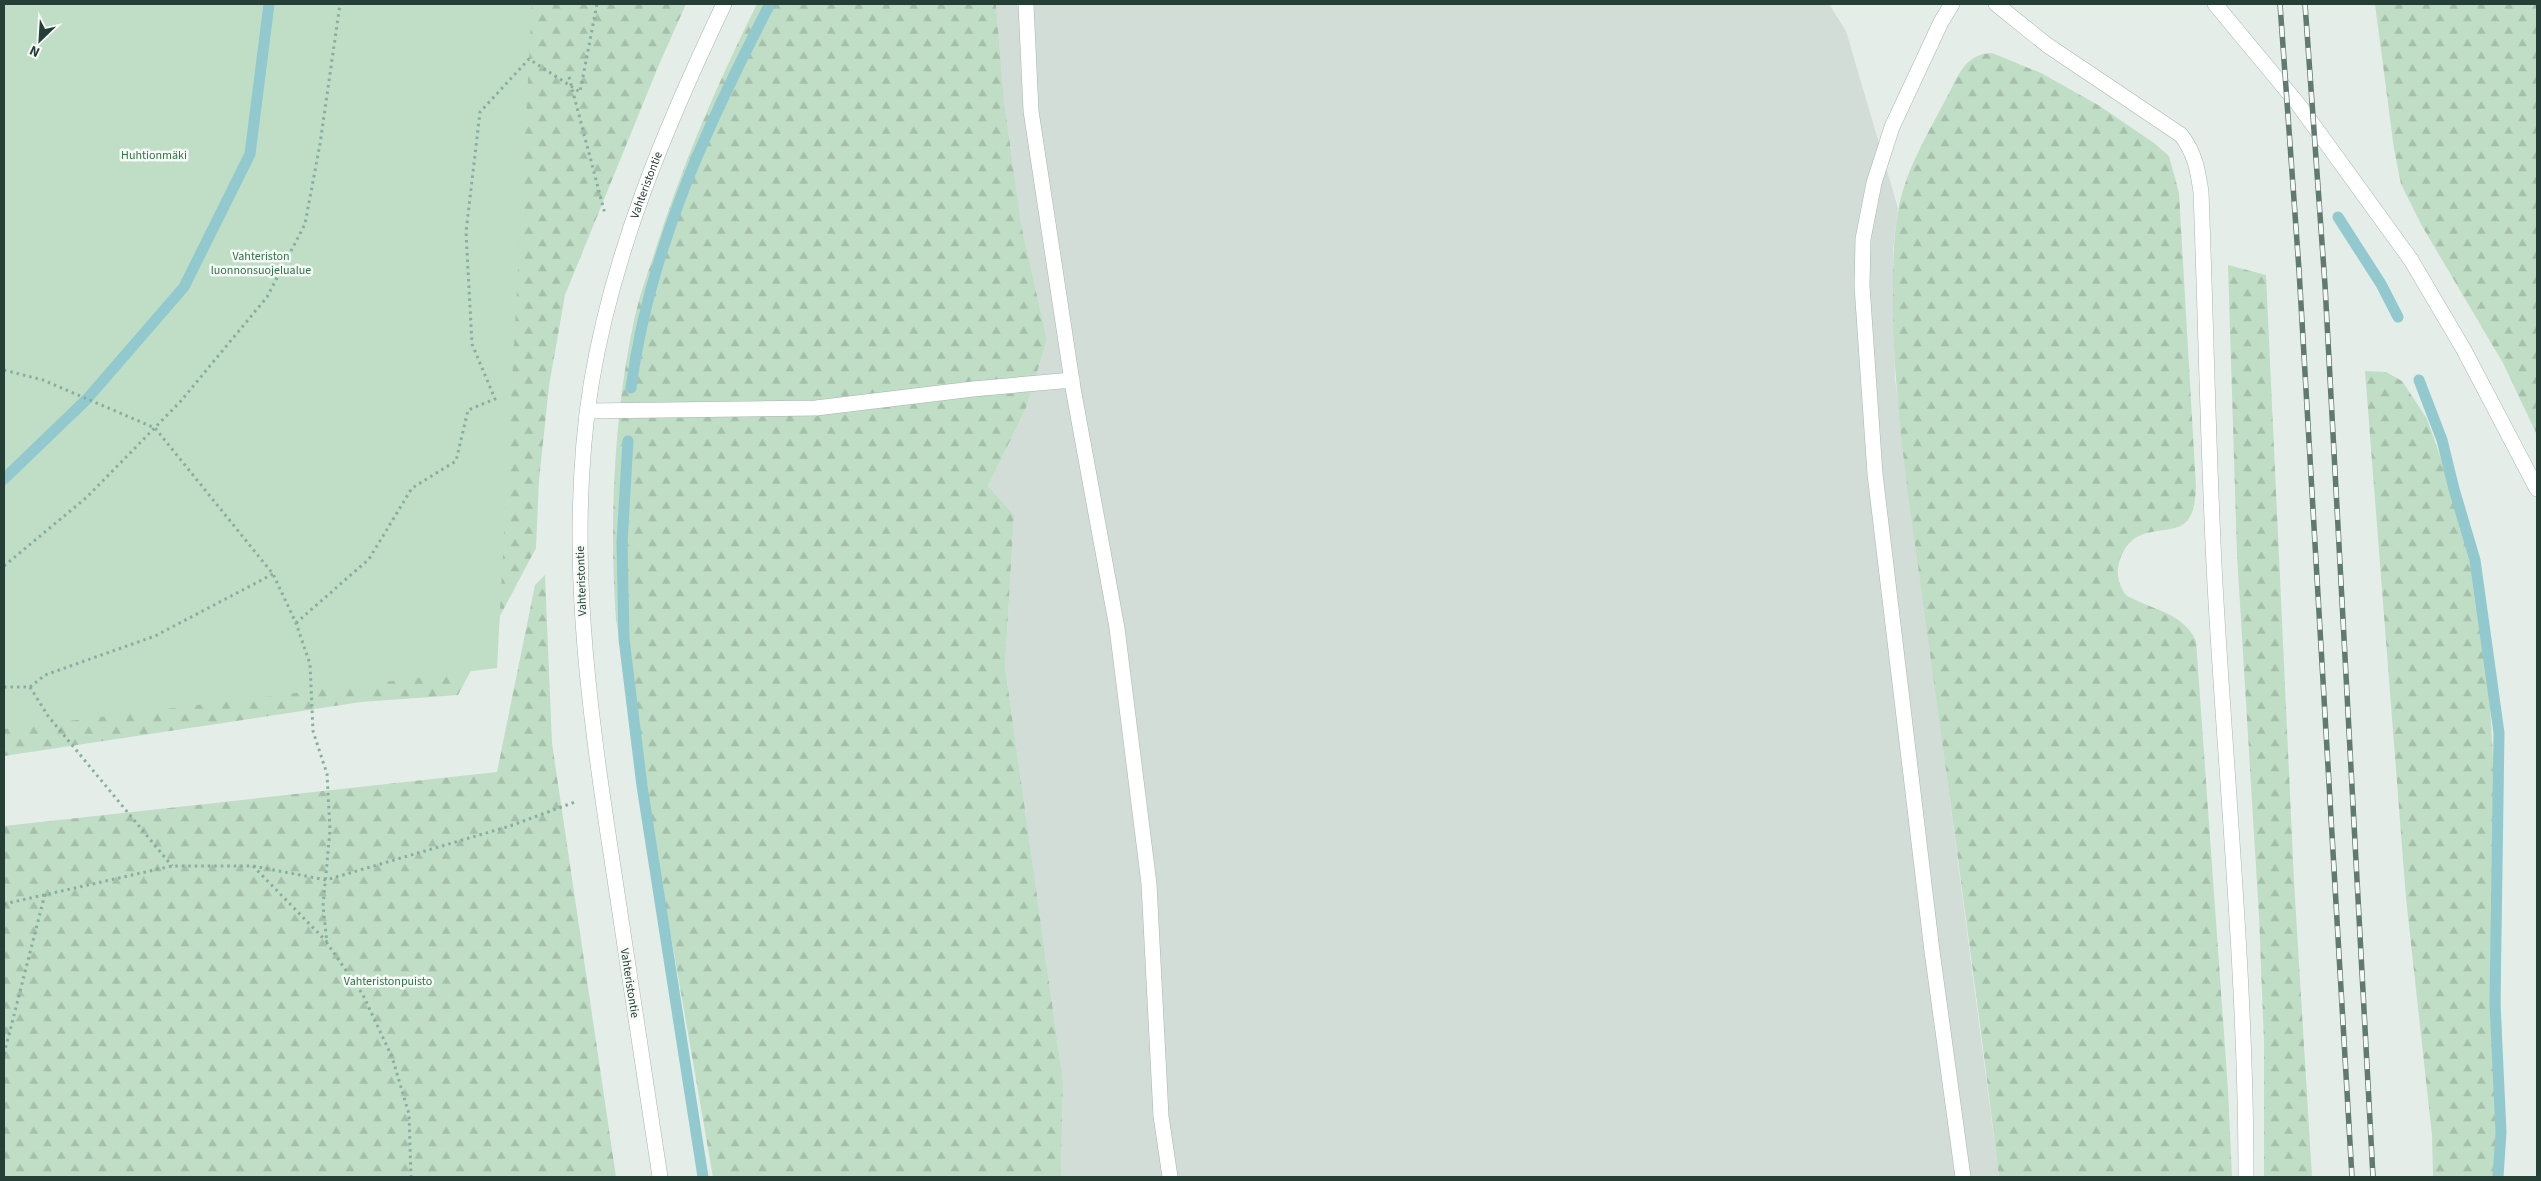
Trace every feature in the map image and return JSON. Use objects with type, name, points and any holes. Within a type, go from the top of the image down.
[{"type":"street","name":"Vahteristontie","points":[[660,1177],[602,792],[584,648],[580,575],[581,499],[588,411],[608,303],[625,242],[670,121],[724,4]]},
{"type":"street","points":[[1026,4],[1031,112],[1072,380],[1117,628],[1147,865],[1161,1116],[1170,1177]]},
{"type":"street","points":[[1952,4],[1937,31],[1884,148],[1866,219],[1863,238],[1862,286],[1875,474],[1932,951],[1963,1177]]},
{"type":"street","points":[[1996,4],[2047,45],[2181,135],[2191,148],[2198,168],[2201,192],[2215,582],[2230,795],[2246,1096],[2246,1177]]},
{"type":"street","points":[[2215,4],[2298,104],[2411,260],[2464,350],[2537,489]]},
{"type":"street","points":[[588,411],[816,408],[973,389],[1072,380]]},
{"type":"path","points":[[4,566],[87,497],[155,428],[180,402],[268,297],[305,224],[320,144],[340,4]]},
{"type":"path","points":[[296,623],[370,559],[412,488],[456,461],[468,410],[495,399],[472,344],[466,232],[480,112],[529,60],[580,92],[597,4]]},
{"type":"path","points":[[569,77],[606,219]]},
{"type":"path","points":[[4,370],[42,380],[155,428],[273,574],[296,623],[310,664],[313,732],[327,774],[330,830],[323,906],[327,942]]},
{"type":"path","points":[[4,687],[30,687],[45,675],[155,636],[273,574]]},
{"type":"path","points":[[30,687],[48,716],[172,866]]},
{"type":"path","points":[[4,904],[172,866],[253,866],[326,880],[510,826],[602,792]]},
{"type":"path","points":[[253,866],[327,942],[363,995],[392,1057],[409,1114],[411,1177]]},
{"type":"path","points":[[4,1054],[45,894]]},
{"type":"shaded area","points":[[996,4],[1829,4],[1846,31],[1898,208],[1893,250],[1895,379],[1999,1177],[1061,1177],[1063,1082],[1005,666],[1014,515],[988,486],[1026,408],[1047,340],[1021,224],[1004,100]]},
{"type":"green space","name":"Vahteriston luonnonsuojelualue","points":[[4,4],[532,4],[497,668],[4,729]]},
{"type":"green space","name":"Vahteriston luonnonsuojelualue","points":[[403,4],[686,4],[658,67],[565,295],[549,386],[539,480],[536,548],[458,695],[361,702],[4,756],[4,650]]},
{"type":"green space","points":[[757,4],[996,4],[1004,100],[1021,224],[1047,340],[1026,408],[988,486],[1014,515],[1005,666],[1063,1082],[1061,1177],[713,1177],[616,620],[613,506],[622,390],[639,300],[665,219],[689,156],[714,95]]},
{"type":"green space","points":[[2375,4],[2537,4],[2537,435],[2503,363],[2422,226],[2401,184],[2394,149]]},
{"type":"green space","points":[[1992,53],[2041,73],[2098,105],[2154,143],[2169,156],[2179,193],[2196,487],[2194,505],[2190,517],[2180,526],[2152,532],[2133,540],[2125,549],[2119,563],[2118,576],[2126,595],[2175,618],[2190,631],[2196,641],[2228,1090],[2232,1177],[1999,1177],[1972,961],[1904,460],[1894,353],[1893,317],[1893,264],[1898,212],[1911,168],[1924,139],[1963,68],[1968,62],[1982,54]]},
{"type":"green space","points":[[2228,265],[2266,275],[2294,881],[2312,1177],[2264,1177],[2264,1042],[2259,916],[2237,555]]},
{"type":"green space","points":[[2365,371],[2386,372],[2402,381],[2427,419],[2461,516],[2479,582],[2486,638],[2495,790],[2502,1047],[2495,1177],[2433,1177],[2432,1135],[2406,898]]},
{"type":"green space","name":"Vahteristonpuisto","points":[[545,575],[552,743],[616,1177],[4,1177],[4,826],[497,772],[535,585]]},
{"type":"waterway","points":[[4,479],[87,399],[184,287],[250,154],[269,4]]},
{"type":"waterway","points":[[631,388],[651,287],[666,238],[703,143],[770,4]]},
{"type":"waterway","points":[[2338,217],[2381,284],[2398,317]]},
{"type":"waterway","points":[[2419,380],[2442,440],[2475,560],[2499,733],[2495,1004],[2501,1132],[2498,1177]]},
{"type":"waterway","points":[[628,441],[622,543],[624,639],[642,786],[703,1177]]},
{"type":"railway","points":[[2280,4],[2299,270],[2352,1177]]},
{"type":"railway","points":[[2305,4],[2325,285],[2373,1177]]},
{"type":"park label","name":"Huhtionmäki","points":[[154,155]]}]
